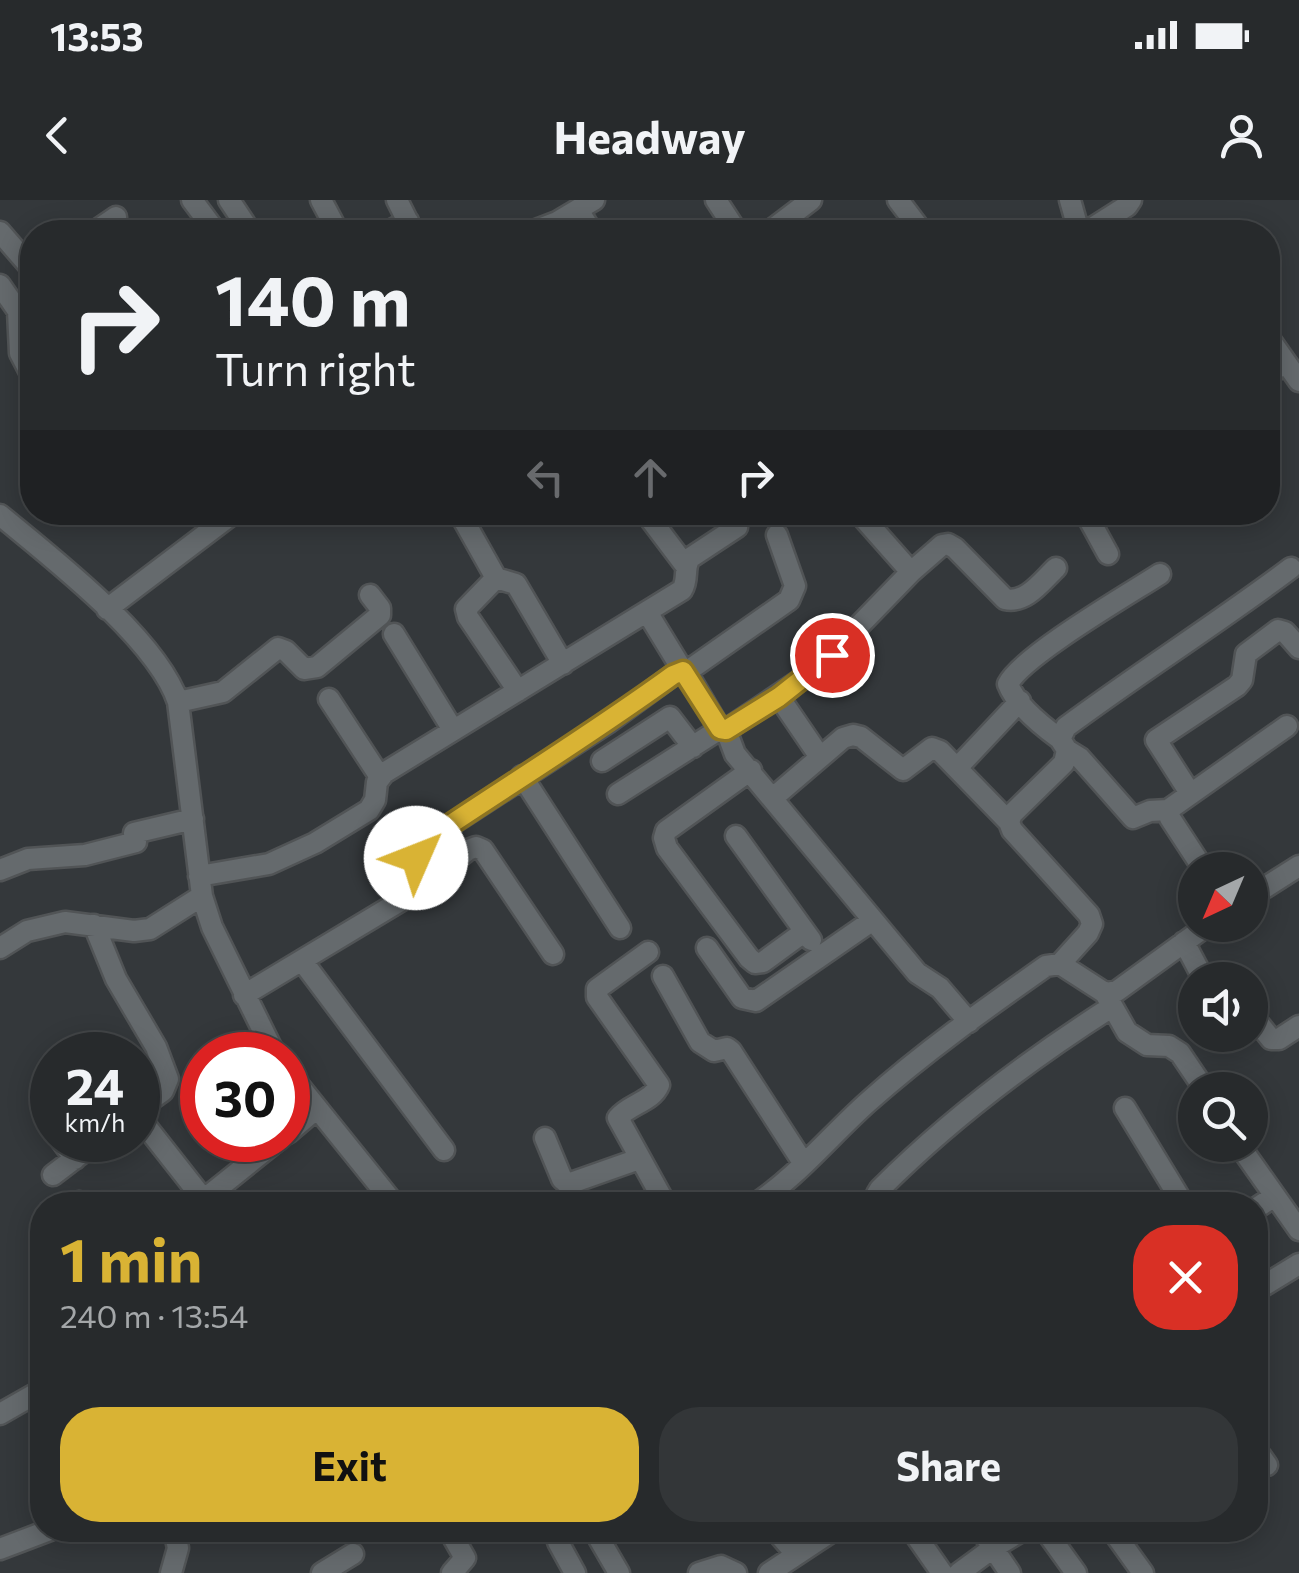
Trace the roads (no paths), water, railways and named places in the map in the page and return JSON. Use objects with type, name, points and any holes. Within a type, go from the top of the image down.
[{"type":"street","points":[[785,220],[810,200]]},
{"type":"street","points":[[898,200],[913,220]]},
{"type":"street","points":[[1103,220],[1131,200]]},
{"type":"street","points":[[554,220],[586,203]]},
{"type":"street","points":[[0,232],[20,256]]},
{"type":"street","points":[[0,285],[18,311],[20,354]]},
{"type":"street","points":[[1280,354],[1299,381]]},
{"type":"street","points":[[1280,364],[1284,359]]},
{"type":"street","points":[[0,515],[107,609],[160,663],[178,702],[200,886],[212,927],[263,1032]]},
{"type":"street","points":[[107,609],[218,525]]},
{"type":"street","points":[[466,525],[496,578],[516,584],[563,664]]},
{"type":"street","points":[[0,948],[45,925],[64,922],[134,931],[150,928],[200,886],[270,864],[369,810],[380,776],[682,590],[686,584],[685,565],[655,525]]},
{"type":"street","points":[[685,565],[732,533],[737,525]]},
{"type":"street","points":[[869,525],[910,572]]},
{"type":"street","points":[[1092,525],[1108,554]]},
{"type":"street","points":[[0,545],[18,530]]},
{"type":"street","points":[[428,881],[416,858],[424,842],[692,668],[789,600],[795,586],[777,535]]},
{"type":"street","points":[[618,794],[779,697],[832,655],[910,572],[942,545],[948,544],[1005,598],[1014,601],[1024,597],[1056,568]]},
{"type":"street","points":[[770,1192],[868,1102],[1046,966],[1060,964],[1088,933],[1092,924],[1089,916],[1012,830],[1012,814],[1064,763],[1066,727],[1291,568]]},
{"type":"street","points":[[1160,574],[1040,654],[1012,676],[1010,691],[1080,758],[1133,818],[1150,811],[1168,810],[1238,764],[1286,726]]},
{"type":"street","points":[[496,578],[466,609],[468,618],[518,691]]},
{"type":"street","points":[[178,702],[223,692],[278,648],[286,650],[304,669],[318,668],[380,615],[380,608],[370,595]]},
{"type":"street","points":[[647,612],[730,746],[917,972],[940,988],[969,1022]]},
{"type":"street","points":[[1190,793],[1156,740],[1237,686],[1242,680],[1246,654],[1271,634],[1285,632],[1299,648]]},
{"type":"street","points":[[394,634],[452,730]]},
{"type":"street","points":[[779,697],[820,757]]},
{"type":"street","points":[[328,699],[380,776]]},
{"type":"street","points":[[957,768],[1020,701]]},
{"type":"street","points":[[602,761],[670,717],[693,747]]},
{"type":"street","points":[[774,797],[843,738],[853,735],[903,770],[932,748],[1010,822]]},
{"type":"street","points":[[751,770],[666,830],[664,838],[755,963],[764,962],[804,932]]},
{"type":"street","points":[[522,776],[620,928]]},
{"type":"street","points":[[1168,810],[1193,852]]},
{"type":"street","points":[[0,870],[28,859],[103,851],[136,842],[134,832],[193,819]]},
{"type":"street","points":[[736,836],[822,953]]},
{"type":"street","points":[[244,996],[303,962],[476,847],[483,850],[553,954]]},
{"type":"street","points":[[1268,886],[1299,866]]},
{"type":"street","points":[[707,948],[742,998],[756,1001],[873,920]]},
{"type":"street","points":[[94,925],[116,979],[147,1032]]},
{"type":"street","points":[[884,1192],[922,1148],[984,1094],[1117,991],[1184,942],[1195,962]]},
{"type":"street","points":[[648,952],[597,989],[597,997],[658,1085],[653,1094],[618,1118],[658,1192]]},
{"type":"street","points":[[303,962],[444,1150]]},
{"type":"street","points":[[1060,964],[1107,1001],[1136,1040],[1169,1046],[1192,1072]]},
{"type":"street","points":[[662,976],[700,1042],[714,1051],[732,1051],[804,1164]]},
{"type":"street","points":[[1268,1037],[1278,1039],[1299,1026]]},
{"type":"street","points":[[160,1058],[168,1079],[160,1093]]},
{"type":"street","points":[[310,1103],[384,1192]]},
{"type":"street","points":[[1124,1108],[1176,1192]]},
{"type":"street","points":[[310,1114],[315,1110]]},
{"type":"street","points":[[544,1138],[562,1179],[568,1184],[639,1159]]},
{"type":"street","points":[[160,1145],[192,1192]]},
{"type":"street","points":[[53,1175],[72,1162]]},
{"type":"street","points":[[214,1192],[251,1162]]},
{"type":"street","points":[[1251,1162],[1299,1230]]},
{"type":"street","points":[[1268,1201],[1274,1197]]},
{"type":"street","points":[[1268,1284],[1299,1264]]},
{"type":"street","points":[[2,1410],[30,1396]]},
{"type":"street","points":[[0,1549],[30,1538]]},
{"type":"street","points":[[171,1573],[177,1542]]},
{"type":"street","points":[[452,1573],[465,1558],[456,1542]]},
{"type":"street","points":[[558,1542],[575,1573]]},
{"type":"street","points":[[601,1542],[619,1573]]},
{"type":"street","points":[[786,1542],[796,1554]]},
{"type":"street","points":[[769,1573],[815,1542]]},
{"type":"street","points":[[920,1542],[942,1573]]},
{"type":"street","points":[[989,1542],[1010,1573]]},
{"type":"street","points":[[959,1573],[1003,1542]]},
{"type":"street","points":[[1054,1542],[1076,1573]]},
{"type":"street","points":[[1121,1542],[1143,1573]]},
{"type":"street","points":[[322,1573],[353,1554]]},
{"type":"street","points":[[698,1573],[721,1566],[736,1573]]}]
